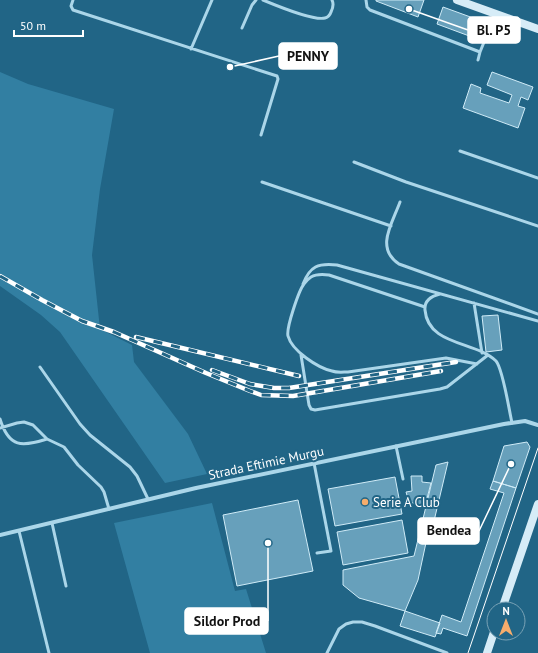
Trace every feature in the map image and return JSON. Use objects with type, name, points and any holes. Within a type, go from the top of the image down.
[{"type":"main road","points":[[457,0],[479,4],[495,14],[538,29]]},
{"type":"main road","points":[[505,601],[538,504]]},
{"type":"main road","points":[[487,653],[491,641]]},
{"type":"street","name":"Strada Eftimie Murgu","points":[[0,535],[196,488],[396,446],[525,421],[538,425]]},
{"type":"lane","points":[[73,0],[71,6],[73,10],[278,77],[261,135]]},
{"type":"lane","points":[[191,49],[212,0]]},
{"type":"lane","points":[[242,28],[252,5],[256,0]]},
{"type":"lane","points":[[263,0],[312,17],[323,19],[328,18],[330,15],[333,7],[332,0]]},
{"type":"lane","points":[[366,0],[367,7],[370,10],[480,52]]},
{"type":"lane","points":[[478,60],[495,14]]},
{"type":"lane","points":[[460,150],[538,178]]},
{"type":"lane","points":[[354,162],[406,182],[538,226]]},
{"type":"lane","points":[[262,182],[391,226]]},
{"type":"lane","points":[[404,187],[406,182]]},
{"type":"lane","points":[[400,202],[386,240],[387,250],[393,260],[399,264],[538,314]]},
{"type":"lane","points":[[477,364],[446,358],[348,372],[334,372],[323,368],[301,354],[290,343],[288,328],[307,275],[312,269],[319,265],[329,264],[538,322]]},
{"type":"lane","points":[[301,289],[304,283],[314,276],[329,275],[425,307]]},
{"type":"lane","points":[[440,294],[428,299],[425,307],[427,318],[437,333],[482,353],[495,361],[500,369],[512,423]]},
{"type":"lane","points":[[474,303],[482,353]]},
{"type":"lane","points":[[301,354],[309,405],[310,409],[315,410],[447,387],[488,356]]},
{"type":"lane","points":[[40,367],[80,424],[90,435],[130,467],[137,476],[148,499]]},
{"type":"lane","points":[[0,420],[1,427],[10,438],[22,444],[29,444],[48,439]]},
{"type":"lane","points":[[1,427],[24,422],[33,425],[48,439],[64,447],[78,465],[101,487],[109,509]]},
{"type":"lane","points":[[396,446],[403,479]]},
{"type":"lane","points":[[314,463],[331,550],[317,553]]},
{"type":"lane","points":[[52,523],[66,586]]},
{"type":"lane","points":[[20,531],[49,653]]},
{"type":"lane","points":[[327,653],[339,630],[346,624],[362,622],[447,653]]},
{"type":"shaded area","points":[[0,72],[28,84],[114,109],[100,189],[92,255],[100,329],[132,345],[134,362],[188,434],[207,474],[165,483],[60,332],[41,315],[0,286]]},
{"type":"shaded area","points":[[212,503],[235,591],[246,589],[266,653],[150,653],[114,523]]},
{"type":"building","points":[[376,0],[424,0],[418,17]]},
{"type":"building","points":[[443,7],[487,23],[480,40],[437,24]]},
{"type":"building","points":[[492,72],[533,87],[528,100],[521,97],[518,106],[525,108],[518,128],[463,108],[471,84],[481,88],[480,93],[509,103],[512,95],[487,85]]},
{"type":"building","points":[[498,315],[502,350],[486,352],[482,316]]},
{"type":"building","points":[[527,442],[530,447],[516,488],[493,481],[504,446]]},
{"type":"building","points":[[448,462],[430,538],[427,538],[418,580],[405,611],[359,598],[343,585],[343,570],[414,556],[436,465]]},
{"type":"building","points":[[411,476],[422,476],[422,482],[431,483],[425,506],[409,502],[406,492],[412,491]]},
{"type":"building","name":"Serie A Club","points":[[395,477],[402,514],[335,526],[328,489]]},
{"type":"building","points":[[493,481],[516,488],[467,636],[443,628],[441,634],[436,633],[442,615],[461,622],[504,493],[490,489]]},
{"type":"building","points":[[298,500],[313,571],[237,586],[223,515]]},
{"type":"building","points":[[402,520],[408,553],[343,565],[337,532]]},
{"type":"building","points":[[405,611],[440,623],[435,637],[400,626]]},
{"type":"tram line","points":[[468,653],[538,448]]},
{"type":"railway","points":[[0,276],[82,321],[114,332],[206,373],[261,395],[293,396],[441,371]]},
{"type":"railway","points":[[136,337],[299,376]]},
{"type":"railway","points":[[212,370],[250,384],[274,388],[289,388],[456,362]]},
{"type":"place","name":"Bl. P5","points":[[409,9]]},
{"type":"place","name":"PENNY","points":[[230,67]]},
{"type":"place","name":"Bendea","points":[[511,464]]},
{"type":"place","name":"Serie A Club","points":[[365,502]]},
{"type":"place","name":"Sildor Prod","points":[[268,543]]}]
